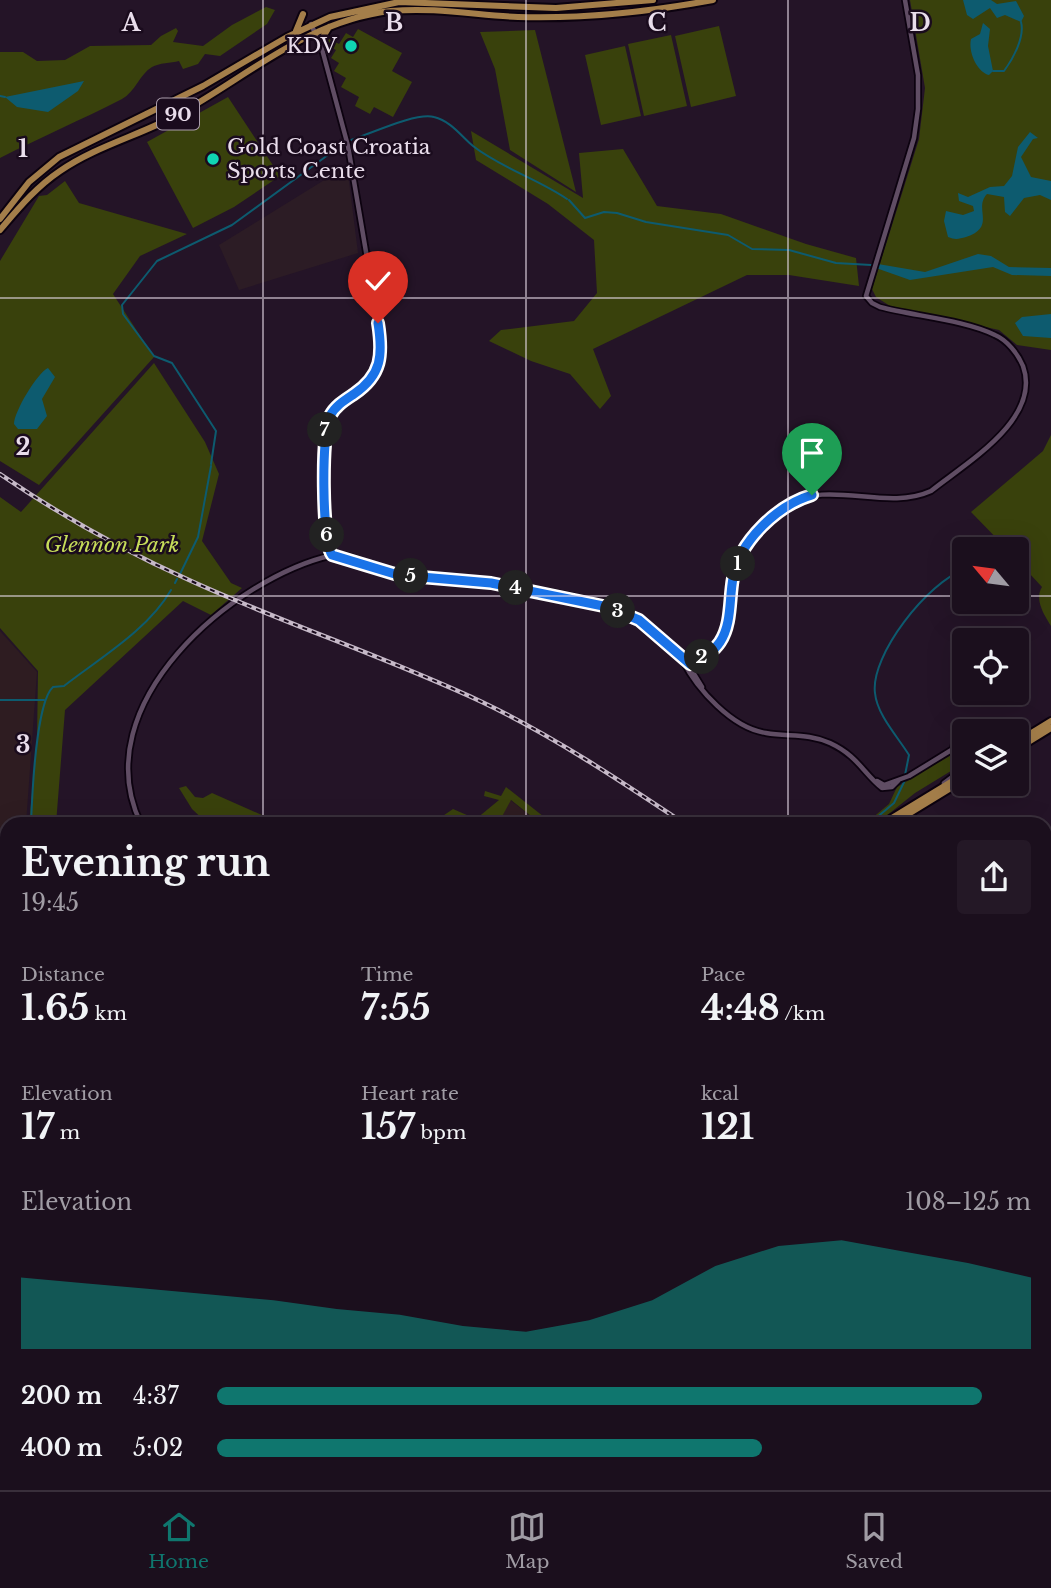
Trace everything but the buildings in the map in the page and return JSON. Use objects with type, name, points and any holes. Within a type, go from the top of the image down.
[{"type":"main road","name":"90","points":[[0,219],[29,182],[59,157],[213,80],[311,24],[356,9],[399,2],[556,8],[653,0]]},
{"type":"main road","name":"90","points":[[0,230],[45,182],[72,163],[179,114],[314,32],[329,27],[373,15],[412,10],[573,17],[638,12],[713,0]]},
{"type":"main road","points":[[296,31],[303,14]]},
{"type":"main road","points":[[320,42],[329,27]]},
{"type":"main road","points":[[1029,735],[1051,721]]},
{"type":"main road","points":[[1029,742],[1051,728]]},
{"type":"main road","points":[[893,817],[952,781]]},
{"type":"main road","points":[[903,817],[952,787]]},
{"type":"street","points":[[689,667],[711,653],[725,632],[734,573],[740,559],[763,526],[782,507],[797,499],[827,494],[904,499],[917,497],[931,491],[1005,430],[1023,405],[1026,381],[1022,364],[997,335],[872,303],[866,291],[914,138],[918,109],[918,75],[905,0]]},
{"type":"street","points":[[311,24],[323,56]]},
{"type":"street","points":[[314,32],[320,42],[348,146],[382,346],[378,369],[372,379],[335,409],[325,430],[323,447],[330,553]]},
{"type":"street","points":[[139,817],[131,795],[130,752],[137,723],[160,674],[220,612],[248,590],[330,553],[398,575],[491,583],[608,607],[639,620],[681,657],[702,688],[735,720],[766,733],[804,735],[830,743],[855,758],[884,788],[952,750]]},
{"type":"street","points":[[936,791],[952,778]]},
{"type":"shaded area","points":[[347,166],[358,253],[239,290],[219,245]]},
{"type":"shaded area","points":[[0,631],[37,672],[27,817],[0,817]]},
{"type":"shaded area","points":[[510,800],[532,817],[502,817]]},
{"type":"green space","points":[[910,0],[1051,0],[1051,350],[1017,345],[999,330],[890,306],[876,297],[872,289],[919,139],[925,88]]},
{"type":"green space","points":[[266,7],[275,10],[267,24],[220,56],[205,54],[198,64],[183,69],[179,61],[155,66],[148,70],[122,99],[0,158],[0,52],[23,52],[37,61],[65,60],[90,46],[151,45],[176,28],[178,31],[173,42],[203,46],[232,25]]},
{"type":"green space","points":[[719,26],[736,96],[691,107],[675,36]]},
{"type":"green space","points":[[358,29],[402,53],[392,71],[412,82],[393,117],[374,107],[370,114],[355,106],[359,97],[341,87],[346,78],[334,71],[339,63],[331,58],[336,50],[325,44],[328,38],[339,44],[346,33],[353,37]]},
{"type":"green space","points":[[535,30],[576,192],[510,150],[495,69],[480,32]]},
{"type":"green space","points":[[671,35],[687,106],[644,116],[628,44]]},
{"type":"green space","points":[[625,46],[641,116],[601,125],[585,55]]},
{"type":"green space","name":"Gold Coast Croatia Sports Cente","points":[[228,97],[280,176],[234,207],[193,228],[147,142]]},
{"type":"green space","points":[[471,131],[583,198],[579,153],[623,149],[657,206],[721,214],[806,244],[856,258],[859,286],[789,275],[747,275],[593,349],[611,396],[600,409],[570,374],[531,361],[489,341],[501,330],[574,321],[597,293],[594,240],[548,204],[476,160]]},
{"type":"green space","points":[[65,181],[79,203],[187,234],[140,256],[113,294],[154,357],[39,485],[0,461],[0,261],[39,196],[47,195]]},
{"type":"green space","name":"Glennon Park","points":[[154,363],[205,442],[219,474],[202,541],[231,583],[242,588],[211,615],[183,601],[65,710],[57,817],[30,817],[37,740],[38,671],[0,628],[0,497],[21,512]]},
{"type":"green space","points":[[1051,435],[1051,626],[1039,602],[1042,587],[1029,573],[1029,537],[995,537],[971,512],[1043,451]]},
{"type":"green space","points":[[952,755],[952,770],[915,793],[885,817],[873,817],[889,804],[897,787]]},
{"type":"green space","points":[[186,786],[195,797],[203,798],[212,793],[266,817],[201,817],[179,788]]},
{"type":"green space","points":[[506,787],[544,817],[532,817],[511,800],[502,817],[478,817],[499,800],[484,796],[485,791],[501,796]]},
{"type":"green space","points":[[453,809],[471,817],[441,817]]},
{"type":"water","points":[[963,0],[991,0],[997,4],[1016,1],[1024,16],[1021,22],[1005,15],[997,18],[990,8],[973,19],[967,15]]},
{"type":"water","points":[[983,23],[990,29],[988,46],[993,71],[989,75],[977,66],[971,50],[971,39],[980,34]]},
{"type":"water","points":[[84,81],[78,91],[48,112],[17,107],[5,97]]},
{"type":"water","points":[[1030,132],[1038,138],[1033,139],[1021,157],[1031,177],[1051,181],[1051,200],[1040,195],[1024,198],[1010,216],[1005,212],[1004,197],[987,194],[983,200],[983,223],[980,228],[964,238],[948,237],[944,221],[946,211],[963,215],[974,211],[973,206],[959,201],[958,193],[968,197],[990,187],[1004,186],[1012,176],[1018,147]]},
{"type":"water","points":[[978,254],[991,256],[1009,267],[1051,268],[1051,276],[1012,275],[993,267],[910,280],[876,268],[878,264],[925,272]]},
{"type":"water","points":[[1051,314],[1051,338],[1023,336],[1015,323],[1022,317]]},
{"type":"water","points":[[48,368],[55,377],[42,399],[47,416],[37,429],[18,429],[14,424],[22,402],[38,377]]},
{"type":"waterway","points":[[993,71],[1004,71],[1011,60],[1020,41],[1021,22]]},
{"type":"waterway","points":[[0,96],[5,97]]},
{"type":"waterway","points":[[351,140],[405,120],[434,117],[451,126],[484,154],[567,199]]},
{"type":"waterway","points":[[211,464],[216,431],[172,363],[154,356],[123,314],[122,305],[157,261],[232,225],[343,144]]},
{"type":"waterway","points":[[569,200],[585,218],[604,212],[617,213],[646,222],[728,235],[752,249],[789,250],[836,263],[871,265]]},
{"type":"waterway","points":[[180,574],[198,537],[211,466]]},
{"type":"waterway","points":[[905,775],[909,755],[880,709],[875,693],[876,677],[882,659],[904,621],[919,604],[952,576]]},
{"type":"waterway","points":[[175,583],[177,579]]},
{"type":"waterway","points":[[31,817],[36,751],[47,696],[53,687],[64,686],[137,631],[171,590]]},
{"type":"waterway","points":[[0,700],[44,700]]},
{"type":"waterway","points":[[877,817],[894,803],[905,780]]},
{"type":"railway","points":[[0,474],[45,504],[164,569],[446,686],[508,715],[585,759],[674,817]]},
{"type":"place","name":"KDV","points":[[351,46]]},
{"type":"place","name":"Gold Coast Croatia Sports Cente","points":[[213,159]]},
{"type":"route","points":[[378,323],[382,357],[378,369],[372,379],[335,409],[325,430],[323,447],[326,518],[328,551],[332,555],[353,559],[398,575],[491,583],[608,607],[639,620],[690,664],[711,653],[722,639],[734,573],[756,536],[782,507],[812,495]]}]
